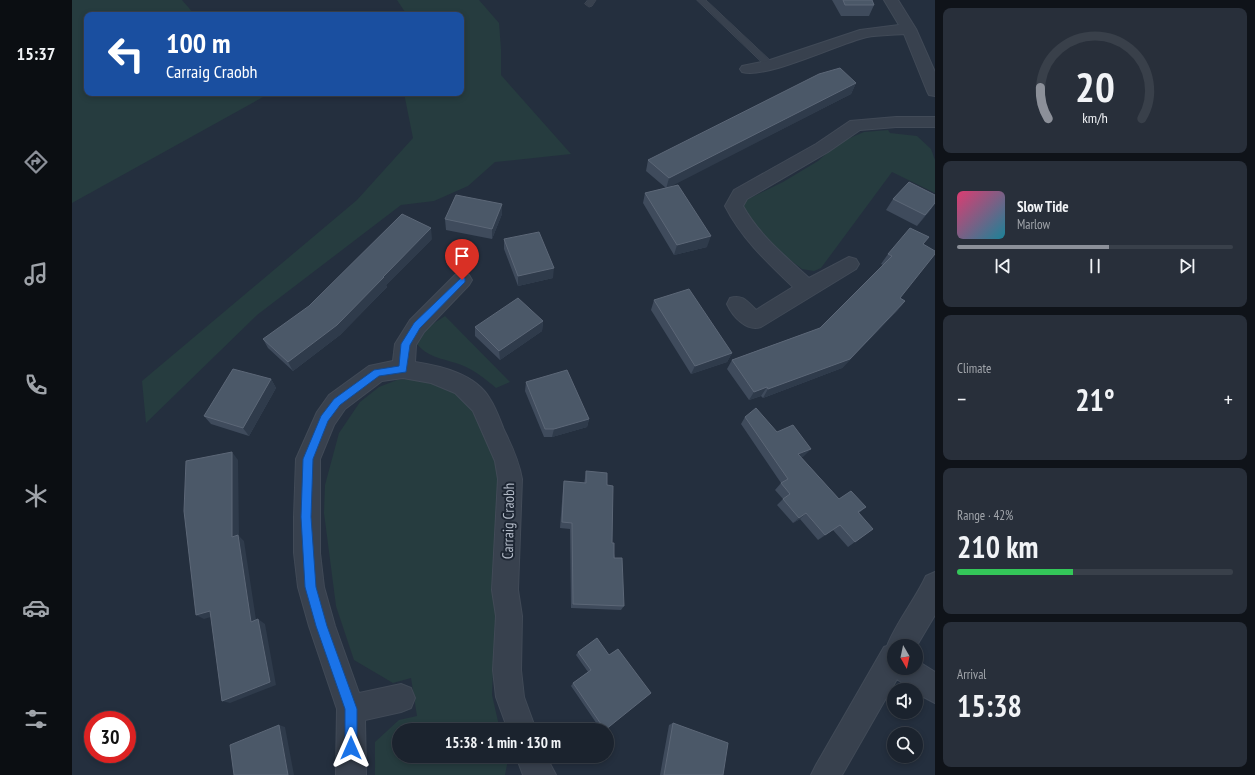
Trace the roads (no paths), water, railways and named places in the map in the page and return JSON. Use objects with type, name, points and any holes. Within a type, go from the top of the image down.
[{"type":"street","points":[[892,0],[908,29],[935,91]]},
{"type":"street","points":[[748,69],[770,65],[865,33],[908,29]]},
{"type":"street","points":[[808,289],[756,239],[742,223],[734,206],[740,195],[822,148],[856,125],[896,122],[935,122]]},
{"type":"street","points":[[737,304],[754,321],[849,264]]},
{"type":"street","points":[[403,369],[406,344],[417,326],[462,280]]},
{"type":"street","name":"Carraig Craobh","points":[[350,775],[351,709],[322,626],[311,587],[306,517],[308,459],[325,419],[337,402],[377,372],[403,369],[438,376],[463,386],[474,395],[482,405],[508,461],[510,479],[508,564],[505,590],[509,616],[507,670],[510,697],[519,723]]},
{"type":"street","points":[[907,639],[935,586]]},
{"type":"street","points":[[826,775],[887,674]]},
{"type":"street","points":[[918,675],[935,689]]},
{"type":"street","points":[[351,709],[401,698]]},
{"type":"lane","points":[[702,0],[770,65]]}]
